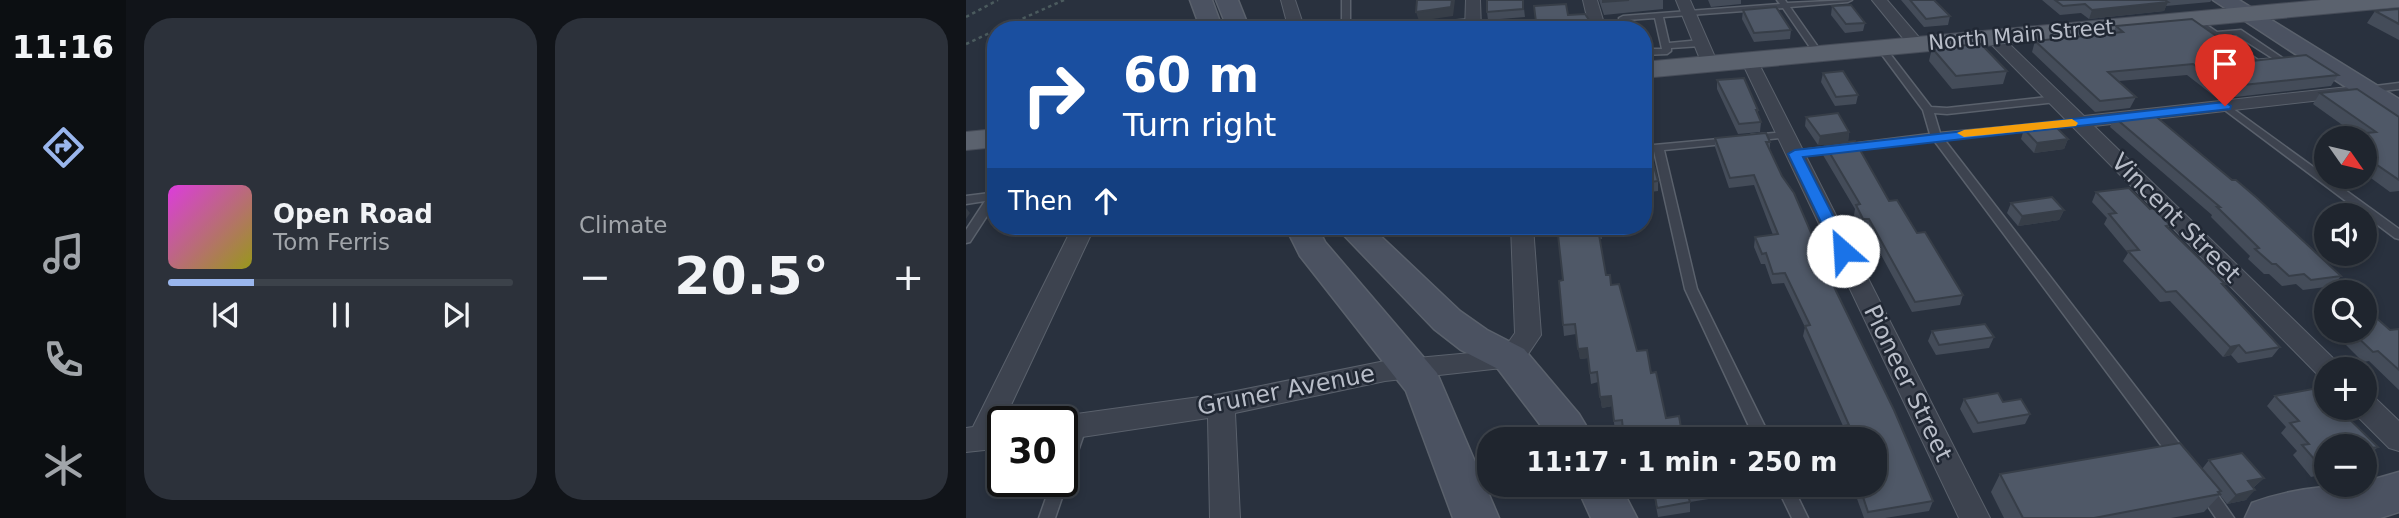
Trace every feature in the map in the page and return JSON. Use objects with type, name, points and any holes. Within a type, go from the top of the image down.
[{"type":"main road","name":"North Main Street","points":[[1652,68],[1705,54],[1749,60],[2399,0]]},
{"type":"main road","points":[[966,120],[987,119]]},
{"type":"main road","points":[[966,141],[987,139]]},
{"type":"street","points":[[1201,0],[1209,21]]},
{"type":"street","points":[[1227,0],[1235,21]]},
{"type":"street","points":[[1288,0],[1293,21]]},
{"type":"street","points":[[1473,0],[1473,21]]},
{"type":"street","points":[[1590,0],[1596,21]]},
{"type":"street","points":[[1879,0],[1917,45]]},
{"type":"street","points":[[2224,0],[2399,110]]},
{"type":"street","points":[[1687,9],[1705,54]]},
{"type":"street","name":"Vincent Street","points":[[1994,38],[2316,357]]},
{"type":"street","name":"Pioneer Street","points":[[1749,60],[1975,518]]},
{"type":"street","points":[[2080,122],[2367,90]]},
{"type":"street","points":[[984,438],[1080,235]]},
{"type":"street","points":[[1306,235],[1312,248],[1423,384],[1476,518]]},
{"type":"street","points":[[1360,235],[1447,320],[1474,340],[1511,359],[1566,427]]},
{"type":"street","points":[[1511,359],[1528,335],[1522,235]]},
{"type":"street","name":"Gruner Avenue","points":[[1078,426],[1221,405],[1410,367],[1511,359]]},
{"type":"street","points":[[1221,405],[1225,518]]},
{"type":"street","points":[[2377,418],[2399,439]]},
{"type":"street","points":[[2268,518],[2370,501],[2399,492]]},
{"type":"street","points":[[1604,497],[1614,518]]},
{"type":"lane","points":[[1346,0],[1346,21]]},
{"type":"lane","points":[[1624,21],[1623,18],[1687,9],[1848,0]]},
{"type":"lane","points":[[1783,3],[1819,54]]},
{"type":"lane","points":[[1652,52],[1667,51],[1658,15]]},
{"type":"lane","points":[[2192,19],[2256,63],[2318,59]]},
{"type":"lane","points":[[2216,35],[2238,32],[2283,61]]},
{"type":"lane","points":[[1666,46],[1705,54]]},
{"type":"lane","points":[[1881,48],[1928,110],[1936,136],[2225,518]]},
{"type":"lane","points":[[2367,90],[2399,86]]},
{"type":"lane","points":[[1928,110],[1947,111],[2056,99]]},
{"type":"lane","points":[[2225,106],[2399,235]]},
{"type":"lane","points":[[1652,148],[1936,136],[2080,122]]},
{"type":"lane","points":[[1658,148],[1691,289],[1757,427]]},
{"type":"lane","points":[[966,200],[987,196]]},
{"type":"lane","points":[[966,239],[987,207]]},
{"type":"lane","points":[[1047,518],[1054,497]]},
{"type":"lane","points":[[1790,497],[1800,518]]},
{"type":"path","points":[[966,17],[998,0]]},
{"type":"path","points":[[1016,21],[1063,0]]},
{"type":"path","points":[[966,44],[987,34]]},
{"type":"building","points":[[1417,0],[1452,0],[1451,7],[1416,12]]},
{"type":"building","points":[[1487,0],[1523,0],[1523,9],[1487,12]]},
{"type":"building","points":[[1910,0],[1934,0],[1950,16],[1926,19]]},
{"type":"building","points":[[2055,0],[2168,2],[2092,10],[2085,4],[2063,6]]},
{"type":"building","points":[[1566,4],[1568,15],[1585,14],[1589,21],[1536,21],[1534,6]]},
{"type":"building","points":[[1851,5],[1865,23],[1846,24],[1832,6]]},
{"type":"building","points":[[1776,7],[1791,30],[1754,33],[1743,10]]},
{"type":"building","points":[[2399,9],[2399,24],[2375,11]]},
{"type":"building","points":[[2192,19],[2252,61],[2306,55],[2338,75],[2224,87],[2193,64],[2108,72],[2136,97],[2100,101],[2035,41],[2123,32],[2116,26]]},
{"type":"building","points":[[1981,44],[2007,71],[1956,76],[1932,48]]},
{"type":"building","points":[[1843,71],[1858,95],[1836,97],[1823,73]]},
{"type":"building","points":[[1744,78],[1761,122],[1739,124],[1717,80]]},
{"type":"building","points":[[2357,89],[2399,117],[2399,180],[2377,165],[2377,126],[2367,126],[2320,93]]},
{"type":"building","points":[[1838,113],[1849,132],[1820,136],[1806,117]]},
{"type":"building","points":[[2153,114],[2232,180],[2236,180],[2314,251],[2314,266],[2330,266],[2341,276],[2311,280],[2304,274],[2289,276],[2255,249],[2259,248],[2217,207],[2220,207],[2114,117]]},
{"type":"building","points":[[2054,125],[2068,139],[2037,143],[2024,129]]},
{"type":"building","points":[[1766,133],[1770,142],[1766,142],[1782,176],[1794,193],[1933,501],[1868,512],[1863,497],[1887,497],[1887,427],[1838,427],[1849,425],[1805,326],[1810,325],[1785,273],[1773,274],[1766,253],[1762,254],[1755,237],[1778,234],[1754,175],[1730,178],[1715,138]]},
{"type":"building","points":[[1855,141],[1889,201],[1897,200],[1917,233],[1925,232],[1963,295],[1915,302],[1869,219],[1863,219],[1856,205],[1860,204],[1825,145]]},
{"type":"building","points":[[1652,159],[1658,181],[1652,182]]},
{"type":"building","points":[[2129,188],[2170,225],[2166,226],[2225,284],[2222,284],[2280,347],[2246,353],[2239,345],[2230,347],[2176,291],[2166,292],[2128,251],[2139,250],[2109,214],[2116,213],[2096,192]]},
{"type":"building","points":[[2052,197],[2064,210],[2022,216],[2011,203]]},
{"type":"building","points":[[1558,235],[1599,235],[1606,275],[1610,275],[1611,285],[1619,284],[1637,351],[1647,350],[1651,373],[1656,372],[1666,418],[1679,416],[1681,427],[1623,427],[1622,420],[1614,421],[1611,396],[1600,397],[1597,372],[1590,373],[1587,348],[1578,349],[1575,324],[1563,325],[1559,281],[1563,280]]},
{"type":"building","points":[[2377,318],[2390,330],[2399,329],[2399,370],[2378,351],[2373,352],[2364,343],[2377,343]]},
{"type":"building","points":[[1985,324],[1994,337],[1939,345],[1932,331]]},
{"type":"building","points":[[2314,389],[2314,420],[2350,420],[2365,434],[2314,434],[2314,459],[2302,445],[2309,444],[2290,423],[2299,421],[2275,396]]},
{"type":"building","points":[[1998,393],[2003,402],[2021,399],[2030,414],[1978,423],[1964,399]]},
{"type":"building","points":[[2180,443],[2221,491],[2218,492],[2220,494],[2094,518],[2023,518],[2000,474]]},
{"type":"building","points":[[2242,453],[2264,478],[2248,481],[2255,490],[2236,495],[2209,460]]},
{"type":"building","points":[[1655,497],[1688,497],[1690,502],[1657,508]]},
{"type":"slow traffic","points":[[1964,133],[2072,123]]},
{"type":"route","points":[[1843,251],[1795,154],[1936,136],[2225,106]]}]
